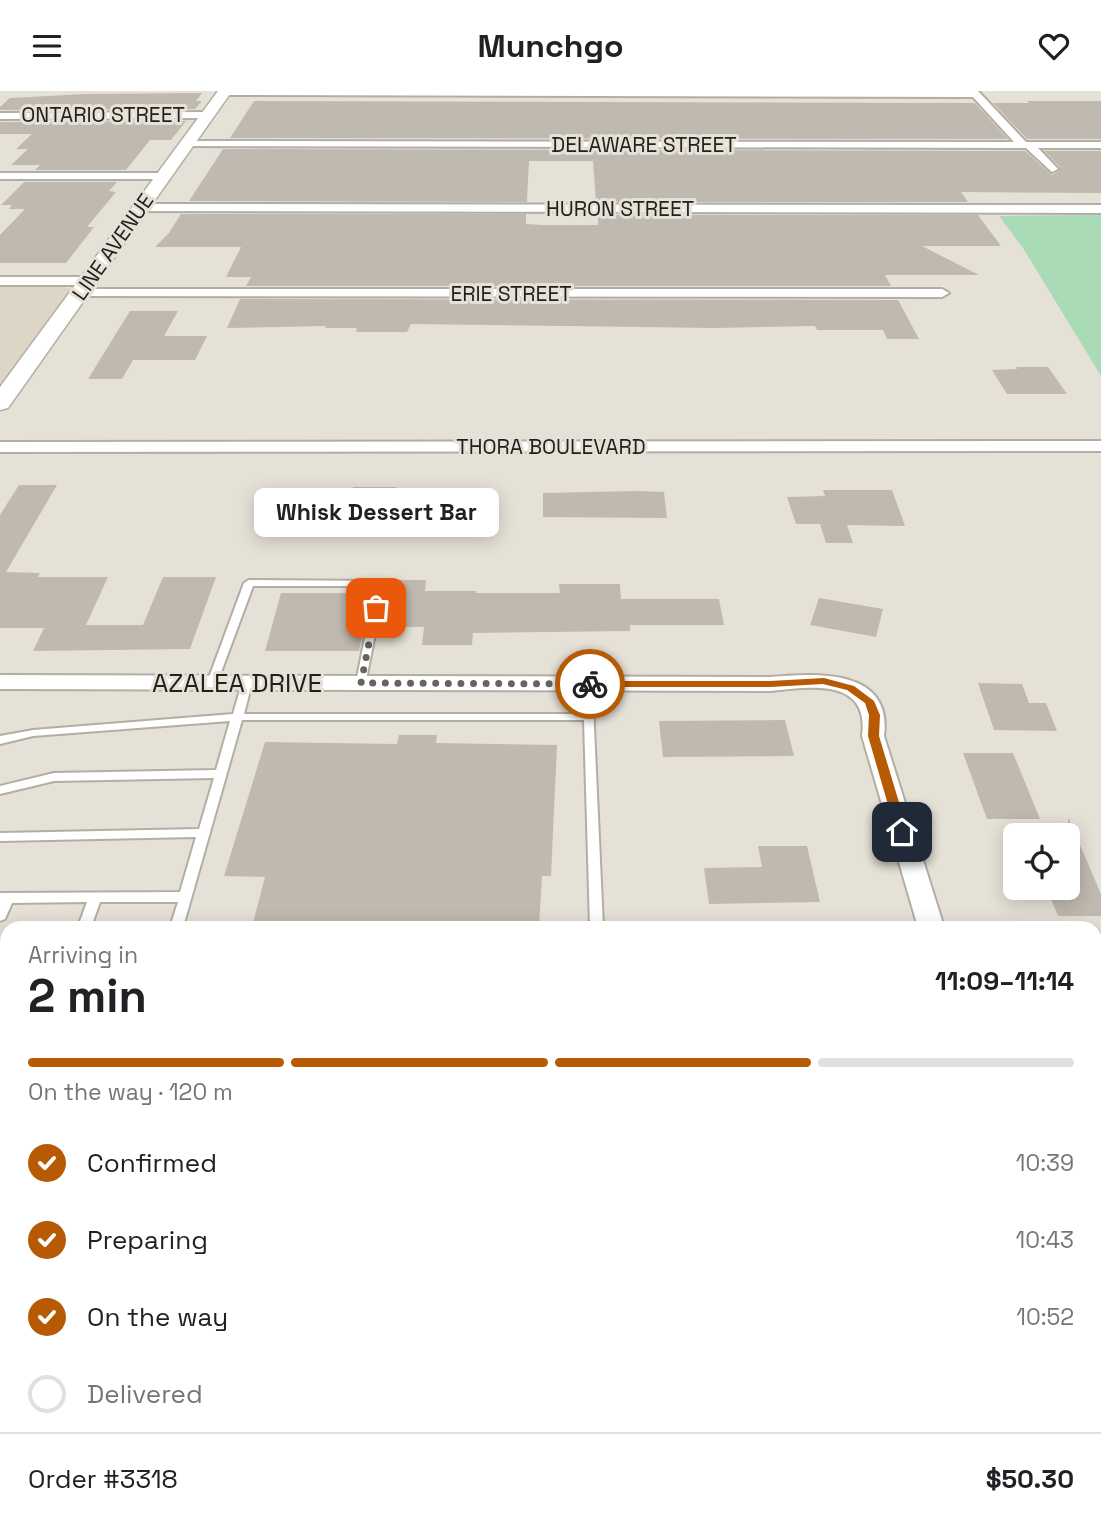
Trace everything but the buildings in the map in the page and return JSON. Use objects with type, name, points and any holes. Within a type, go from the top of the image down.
[{"type":"main road","name":"LINE AVENUE","points":[[0,403],[224,91]]},
{"type":"street","points":[[224,91],[975,92],[1052,169]]},
{"type":"street","name":"ONTARIO STREET","points":[[0,115],[207,115]]},
{"type":"street","name":"DELAWARE STREET","points":[[186,144],[1101,145]]},
{"type":"street","points":[[0,176],[163,176]]},
{"type":"street","name":"HURON STREET","points":[[139,208],[1101,209]]},
{"type":"street","name":"ERIE STREET","points":[[0,281],[85,287],[942,293]]},
{"type":"street","name":"THORA BOULEVARD","points":[[0,447],[1101,446]]},
{"type":"street","name":"AZALEA DRIVE","points":[[0,682],[770,684],[824,681],[851,688],[869,701],[874,715],[873,736],[928,921]]},
{"type":"lane","points":[[212,683],[249,583],[380,583],[361,683]]},
{"type":"lane","points":[[179,921],[247,683]]},
{"type":"lane","points":[[588,684],[597,921]]},
{"type":"lane","points":[[0,740],[33,733],[237,717],[589,717]]},
{"type":"lane","points":[[0,790],[54,777],[221,774]]},
{"type":"lane","points":[[1,839],[203,832]]},
{"type":"lane","points":[[0,916],[4,898],[186,897]]},
{"type":"lane","points":[[87,921],[95,898]]},
{"type":"shaded area","points":[[0,285],[59,285],[71,289],[0,386]]},
{"type":"green space","points":[[1101,215],[1101,376],[1023,248],[999,216]]},
{"type":"way so far","points":[[376,608],[361,683],[590,684]]},
{"type":"place","name":"Whisk Dessert Bar","points":[[376,608]]},
{"type":"route","points":[[590,684],[770,684],[824,681],[851,688],[869,701],[874,715],[873,736],[902,832]]}]
